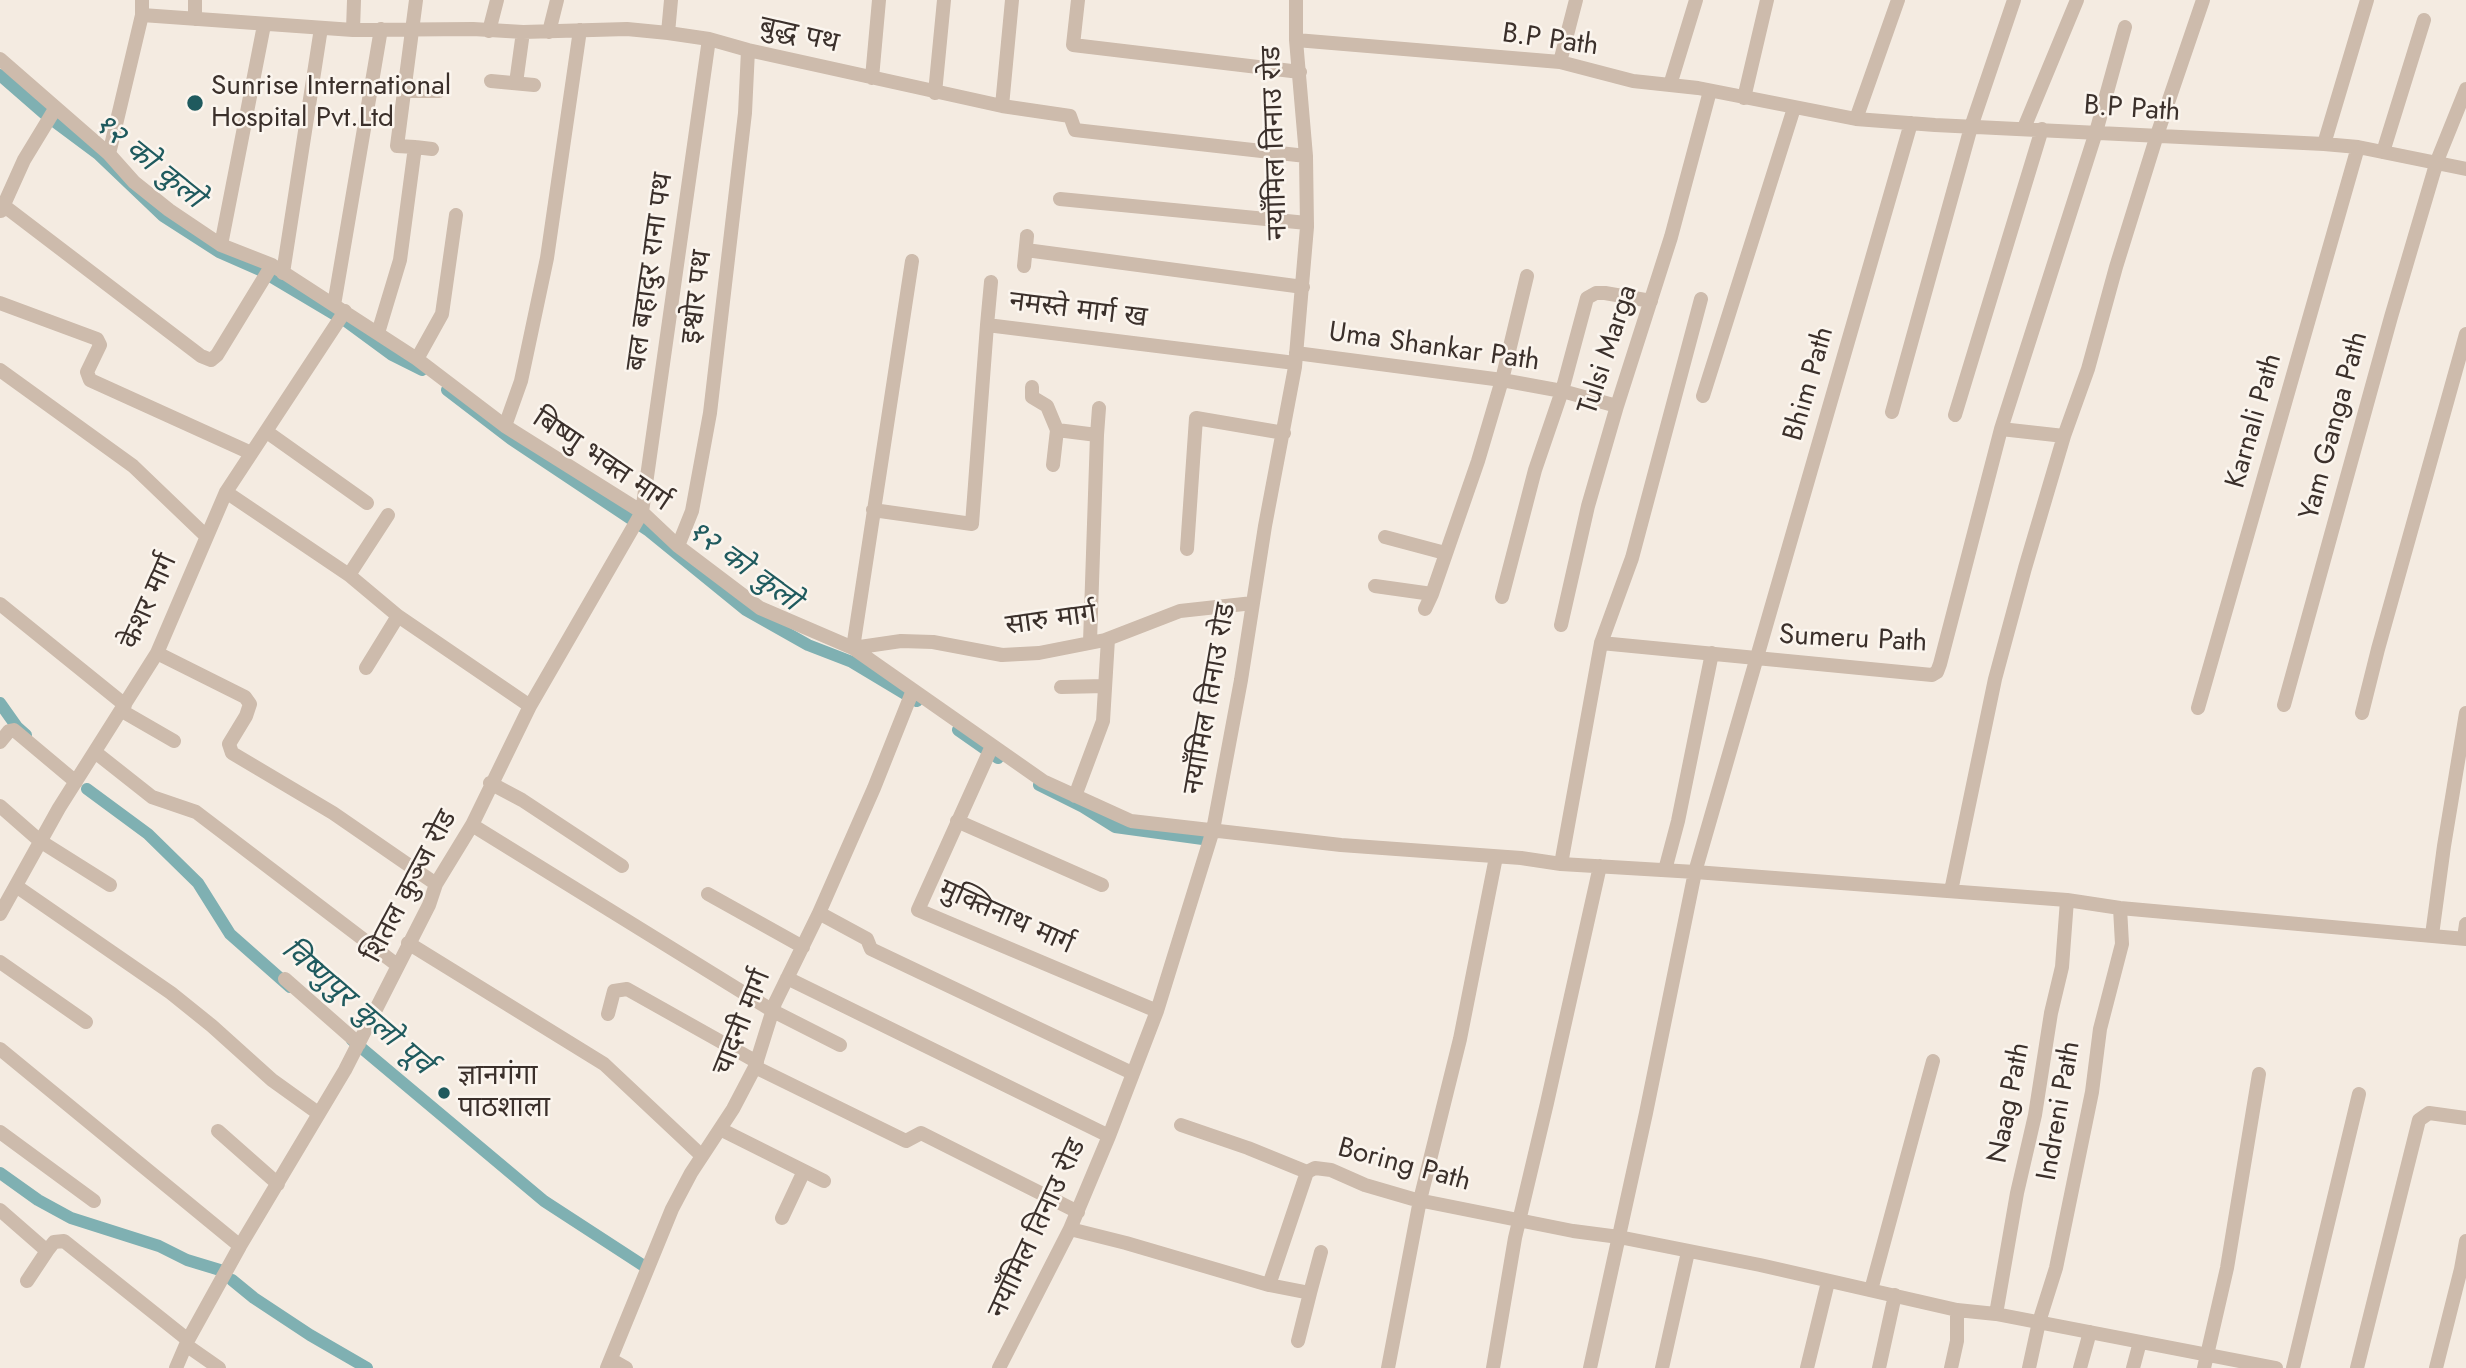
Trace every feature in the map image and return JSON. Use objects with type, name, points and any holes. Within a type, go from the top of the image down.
[{"type":"street","points":[[110,154],[142,15],[142,0]]},
{"type":"street","points":[[195,0],[195,19]]},
{"type":"street","points":[[353,30],[354,0]]},
{"type":"street","points":[[416,0],[397,146],[432,149]]},
{"type":"street","points":[[489,30],[496,0]]},
{"type":"street","points":[[549,32],[557,0]]},
{"type":"street","points":[[667,33],[671,0]]},
{"type":"street","points":[[872,78],[879,0]]},
{"type":"street","points":[[935,93],[944,0]]},
{"type":"street","points":[[1002,106],[1012,0]]},
{"type":"street","points":[[1079,0],[1073,46],[1300,72]]},
{"type":"street","name":"नयाँमिल तिनाउ रोड","points":[[999,1368],[1070,1229],[1109,1136],[1157,1011],[1213,830],[1296,358],[1307,223],[1306,156],[1296,40],[1296,0]]},
{"type":"street","points":[[1560,62],[1576,0]]},
{"type":"street","points":[[1670,85],[1696,0]]},
{"type":"street","points":[[1744,98],[1767,0]]},
{"type":"street","points":[[1856,119],[1898,0]]},
{"type":"street","points":[[1892,412],[1970,127],[2014,0]]},
{"type":"street","points":[[2024,128],[2077,0]]},
{"type":"street","points":[[1951,891],[1995,679],[2064,436],[2088,369],[2157,135],[2203,0]]},
{"type":"street","points":[[2324,144],[2367,0]]},
{"type":"street","name":"बुद्ध पथ","points":[[142,15],[353,30],[549,32],[627,29],[667,33],[709,39],[935,93],[1070,117],[1075,130],[1306,156]]},
{"type":"street","points":[[2383,152],[2424,20]]},
{"type":"street","points":[[221,245],[264,25]]},
{"type":"street","points":[[2064,436],[2001,429],[2096,132],[2125,27]]},
{"type":"street","points":[[51,113],[24,160],[2,209],[201,356],[211,360],[217,355],[254,294],[275,268],[321,28]]},
{"type":"street","points":[[340,313],[381,29]]},
{"type":"street","points":[[505,426],[521,381],[547,258],[580,30]]},
{"type":"street","points":[[516,83],[523,32]]},
{"type":"street","name":"बल बहादुर राना पथ","points":[[642,512],[709,39]]},
{"type":"street","name":"B.P Path","points":[[1296,40],[1560,62],[1633,81],[1710,91],[1856,119],[2324,144],[2358,147],[2466,169]]},
{"type":"street","name":"इश्वोर पथ","points":[[678,546],[692,511],[710,413],[744,124],[748,50]]},
{"type":"street","name":"बिष्णु भक्त मार्ग","points":[[2,66],[51,113],[110,154],[134,182],[169,210],[221,245],[275,268],[340,313],[418,359],[505,426],[642,512],[678,546],[760,608],[853,649],[911,695],[990,750],[1043,782],[1130,821],[1317,842],[1561,864],[2067,900],[2120,908],[2432,935],[2465,934]]},
{"type":"street","points":[[491,81],[534,85]]},
{"type":"street","name":"Yam Ganga Path","points":[[2284,705],[2437,161],[2466,89]]},
{"type":"street","points":[[404,91],[439,91]]},
{"type":"street","name":"Tulsi Marga","points":[[1561,625],[1588,506],[1671,237],[1710,91]]},
{"type":"street","points":[[1703,396],[1794,108]]},
{"type":"street","name":"Bhim Path","points":[[1590,1368],[1695,872],[1911,123]]},
{"type":"street","points":[[1955,415],[2042,129]]},
{"type":"street","name":"Karnali Path","points":[[2199,708],[2358,147]]},
{"type":"street","points":[[378,333],[400,260],[415,148]]},
{"type":"street","points":[[1060,199],[1307,223]]},
{"type":"street","points":[[418,359],[442,314],[456,215]]},
{"type":"street","points":[[1024,266],[1027,243],[1303,287]]},
{"type":"street","points":[[853,649],[912,261]]},
{"type":"street","points":[[1425,609],[1478,461],[1502,380],[1527,276]]},
{"type":"street","points":[[987,325],[991,282]]},
{"type":"street","points":[[1617,406],[1562,391],[1587,298],[1596,293],[1605,293],[1650,301]]},
{"type":"street","points":[[1561,864],[1601,643],[1632,558],[1700,299]]},
{"type":"street","points":[[0,303],[97,339],[100,345],[87,372],[90,380],[251,453]]},
{"type":"street","name":"केशर मार्ग","points":[[0,914],[40,841],[157,653],[226,492],[267,432],[340,313]]},
{"type":"street","name":"नमस्ते मार्ग ख","points":[[873,510],[972,524],[987,325],[1296,358]]},
{"type":"street","points":[[2362,713],[2466,334]]},
{"type":"street","name":"Uma Shankar Path","points":[[1296,358],[1502,380],[1562,391],[1535,470],[1502,597]]},
{"type":"street","points":[[0,370],[133,467],[206,536]]},
{"type":"street","points":[[1032,387],[1032,397],[1047,406],[1057,430],[1054,465]]},
{"type":"street","points":[[1090,642],[1099,408]]},
{"type":"street","points":[[1187,549],[1196,418],[1284,433]]},
{"type":"street","name":"Sumeru Path","points":[[1601,643],[1932,675],[1937,672],[2001,429]]},
{"type":"street","points":[[1057,430],[1097,435]]},
{"type":"street","points":[[267,432],[367,503]]},
{"type":"street","points":[[226,492],[349,575],[398,615],[530,706]]},
{"type":"street","name":"शितल कुञ्ज रोड","points":[[176,1368],[240,1246],[345,1070],[429,905],[436,884],[472,825],[530,706],[625,537],[642,512]]},
{"type":"street","points":[[349,575],[388,515]]},
{"type":"street","points":[[1385,537],[1445,553]]},
{"type":"street","points":[[1375,586],[1432,594]]},
{"type":"street","name":"सारु मार्ग","points":[[853,649],[901,641],[933,642],[1002,655],[1039,653],[1108,639],[1180,611],[1253,603]]},
{"type":"street","points":[[0,604],[124,708],[174,741]]},
{"type":"street","points":[[366,668],[398,615]]},
{"type":"street","points":[[1075,796],[1103,722],[1108,639]]},
{"type":"street","points":[[157,653],[245,697],[250,704],[229,744],[232,752],[333,813],[436,884]]},
{"type":"street","points":[[1665,870],[1678,821],[1712,653]]},
{"type":"street","points":[[1061,687],[1105,685]]},
{"type":"street","name":"चादनी मार्ग","points":[[609,1364],[672,1209],[756,1064],[773,1011],[874,788],[911,695]]},
{"type":"street","points":[[2432,935],[2466,713]]},
{"type":"street","points":[[0,742],[9,731],[14,730],[76,782]]},
{"type":"street","name":"मुक्तिनाथ मार्ग","points":[[990,750],[918,911],[1157,1011]]},
{"type":"street","points":[[95,752],[152,797],[196,812],[397,965]]},
{"type":"street","points":[[491,783],[522,800],[622,866]]},
{"type":"street","points":[[0,806],[40,841],[110,884]]},
{"type":"street","points":[[957,821],[1102,885]]},
{"type":"street","points":[[472,825],[773,1011],[840,1045]]},
{"type":"street","points":[[1388,1368],[1420,1200],[1460,1039],[1496,857]]},
{"type":"street","points":[[1493,1368],[1515,1238],[1600,866]]},
{"type":"street","points":[[16,887],[171,993],[272,1080],[318,1113]]},
{"type":"street","points":[[708,894],[803,947]]},
{"type":"street","name":"Naag Path","points":[[1996,1314],[2062,967],[2067,900]]},
{"type":"street","name":"Indreni Path","points":[[2029,1368],[2039,1322],[2056,1268],[2090,1104],[2100,1029],[2122,944],[2120,908]]},
{"type":"street","points":[[819,913],[867,939],[871,948],[1132,1073]]},
{"type":"street","points":[[408,943],[604,1064],[702,1156]]},
{"type":"street","points":[[0,962],[86,1023]]},
{"type":"street","points":[[787,978],[1109,1136]]},
{"type":"street","points":[[285,979],[359,1044]]},
{"type":"street","points":[[608,1014],[614,991],[627,989],[756,1064],[906,1141],[921,1133],[1078,1212]]},
{"type":"street","points":[[0,1049],[240,1246]]},
{"type":"street","points":[[1871,1290],[1933,1060]]},
{"type":"street","points":[[2205,1362],[2227,1268],[2259,1074]]},
{"type":"street","points":[[2292,1368],[2359,1094]]},
{"type":"street","points":[[2357,1368],[2419,1120],[2429,1113],[2466,1118]]},
{"type":"street","points":[[1181,1125],[1307,1172]]},
{"type":"street","points":[[720,1129],[824,1181]]},
{"type":"street","points":[[0,1132],[94,1201]]},
{"type":"street","points":[[218,1132],[278,1184]]},
{"type":"street","name":"Boring Path","points":[[1269,1285],[1307,1172],[1315,1168],[1331,1170],[1365,1185],[1420,1200],[1760,1265],[1957,1310],[1996,1314],[2140,1342],[2205,1362],[2276,1368]]},
{"type":"street","points":[[782,1219],[804,1171]]},
{"type":"street","points":[[0,1210],[47,1251]]},
{"type":"street","points":[[1070,1229],[1269,1285],[1310,1293]]},
{"type":"street","points":[[27,1281],[54,1242],[64,1241],[219,1368]]},
{"type":"street","points":[[2436,1368],[2466,1241]]},
{"type":"street","points":[[1298,1340],[1321,1252]]},
{"type":"street","points":[[1662,1368],[1688,1252]]},
{"type":"street","points":[[1807,1368],[1828,1282]]},
{"type":"street","points":[[1880,1368],[1895,1296]]},
{"type":"street","points":[[1951,1368],[1957,1341],[1957,1310]]},
{"type":"street","points":[[2080,1368],[2090,1332]]},
{"type":"street","points":[[2133,1368],[2140,1342]]},
{"type":"street","points":[[609,1364],[626,1368]]},
{"type":"waterway","name":"१२ को कुलो","points":[[0,75],[47,116],[98,154],[163,216],[219,252],[260,270],[344,320]]},
{"type":"waterway","name":"१२ को कुलो","points":[[343,319],[392,355],[422,370]]},
{"type":"waterway","name":"१२ को कुलो","points":[[447,390],[511,439],[649,531],[746,610],[808,645],[852,662],[917,701]]},
{"type":"waterway","name":"विष्णुपुर कुलो पूर्व","points":[[0,703],[26,735]]},
{"type":"waterway","name":"१२ को कुलो","points":[[958,730],[998,758]]},
{"type":"waterway","name":"१२ को कुलो","points":[[1039,785],[1115,827],[1210,840]]},
{"type":"waterway","name":"विष्णुपुर कुलो पूर्व","points":[[87,789],[148,834],[198,883],[230,934],[290,987]]},
{"type":"waterway","name":"विष्णुपुर कुलो पूर्व","points":[[352,1040],[544,1201],[647,1268]]},
{"type":"waterway","points":[[0,1173],[38,1200],[71,1218],[159,1246],[187,1260],[220,1270]]},
{"type":"waterway","points":[[232,1280],[310,1335],[367,1368]]},
{"type":"place","name":"Sunrise International Hospital Pvt.Ltd","points":[[195,103]]},
{"type":"place","name":"ज्ञानगंगा पाठशाला","points":[[444,1093]]}]
